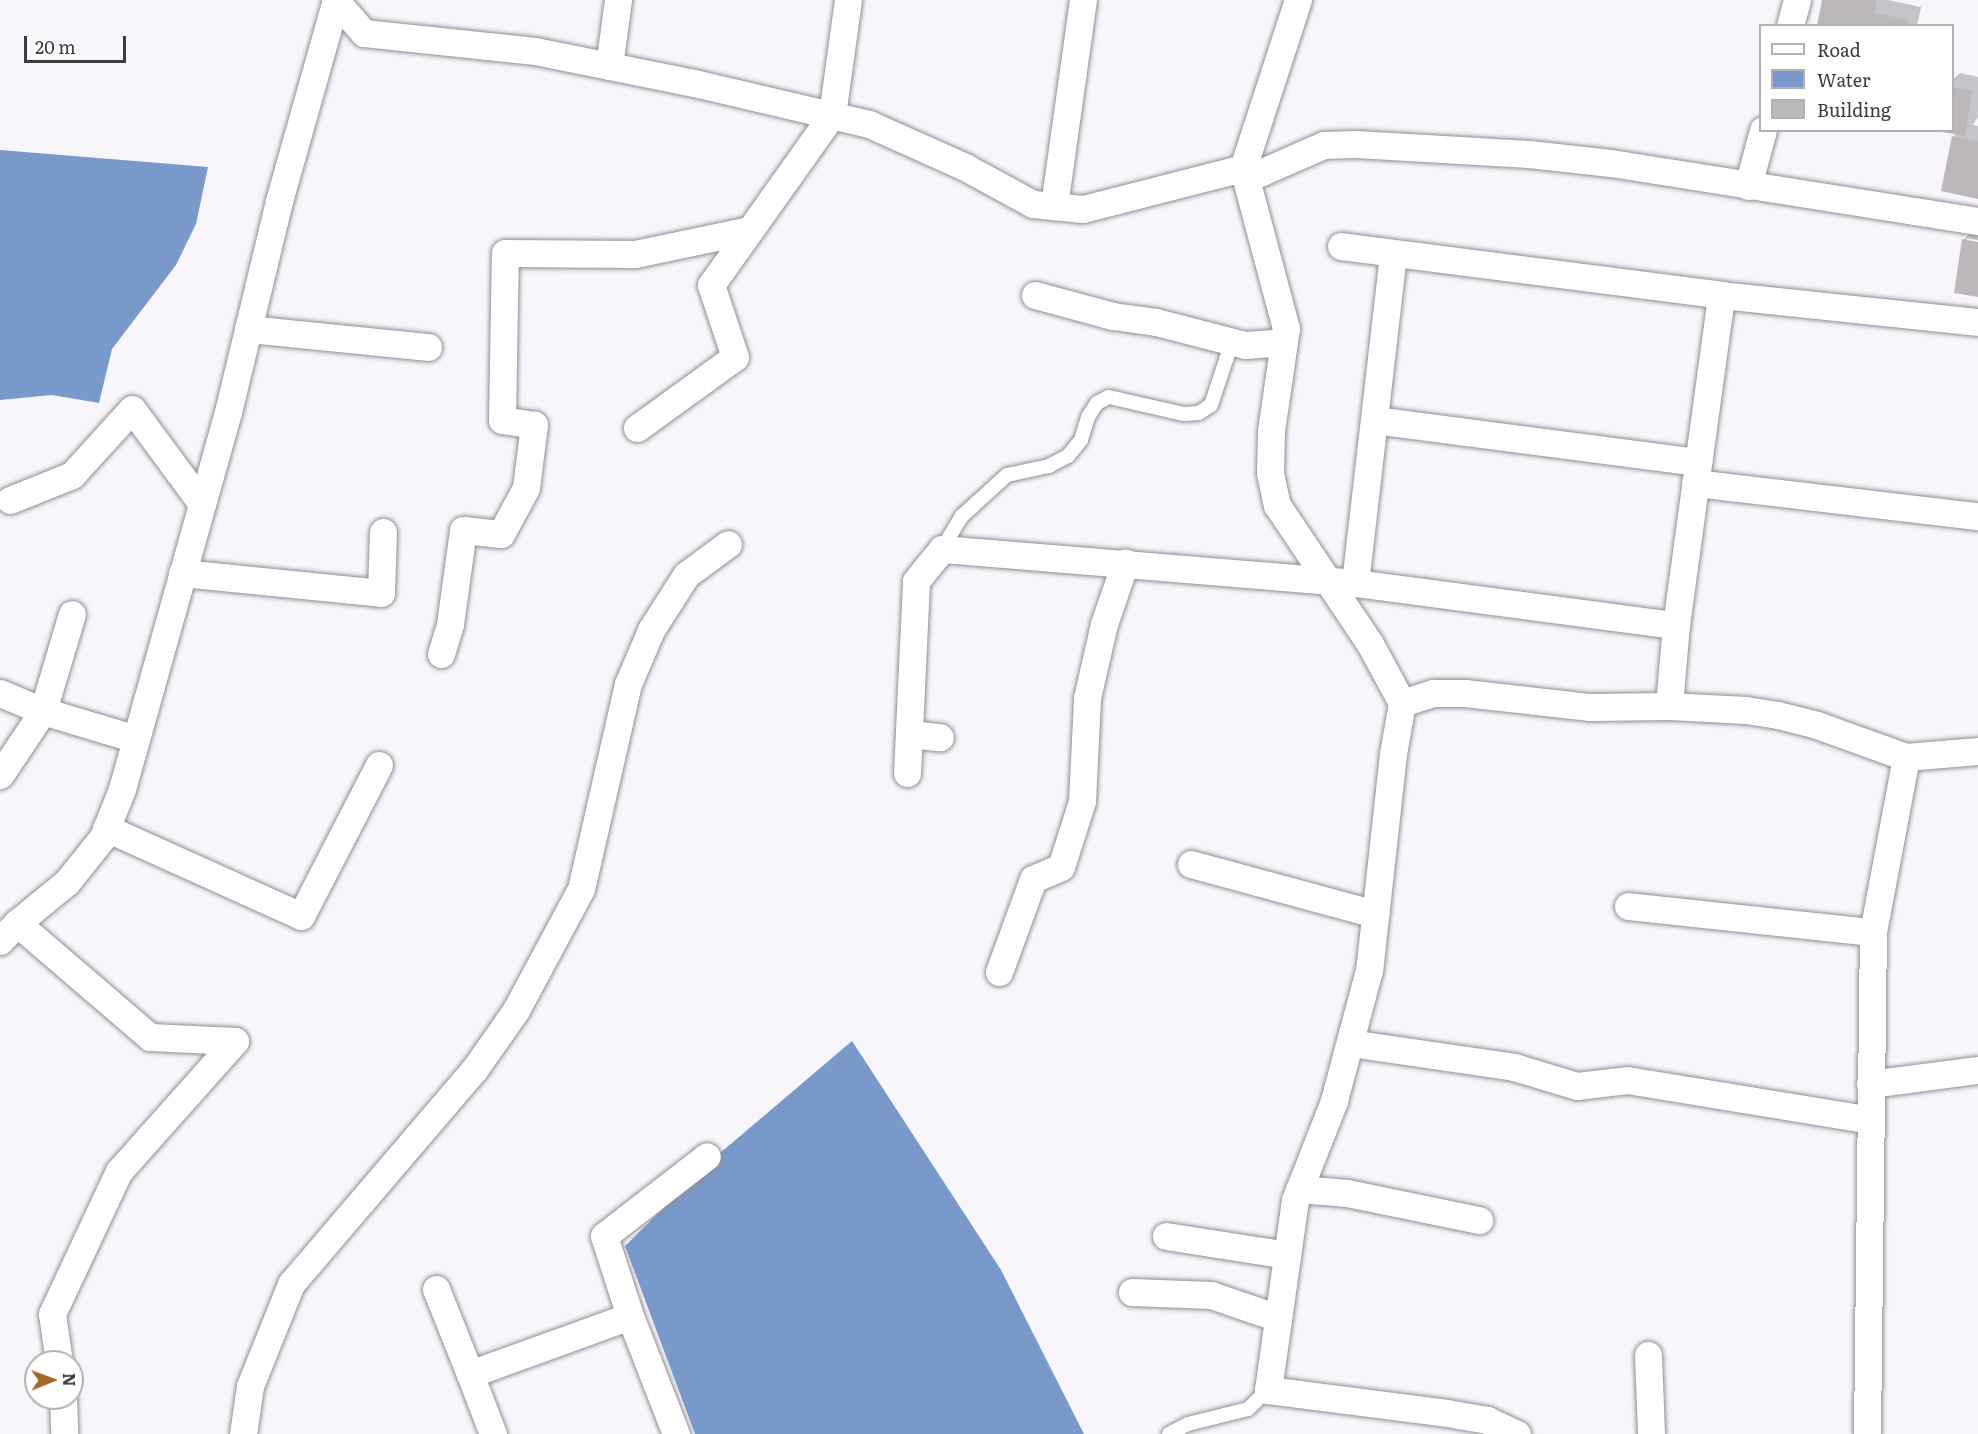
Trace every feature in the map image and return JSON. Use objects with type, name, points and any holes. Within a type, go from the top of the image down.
[{"type":"street","points":[[609,66],[618,0]]},
{"type":"street","points":[[637,428],[735,357],[711,285],[832,115],[848,0]]},
{"type":"street","points":[[1054,206],[1083,0]]},
{"type":"street","points":[[1298,0],[1245,173],[1286,328],[1271,431],[1270,473],[1277,505],[1370,644],[1402,703],[1393,754],[1369,970],[1334,1101],[1294,1200],[1268,1390],[1487,1420],[1517,1434]]},
{"type":"street","points":[[1791,24],[1797,0]]},
{"type":"street","points":[[335,1],[364,33],[535,51],[869,124],[965,167],[1033,204],[1083,209],[1245,173],[1324,145],[1356,144],[1529,154],[1611,163],[1978,221]]},
{"type":"street","points":[[57,1350],[52,1314],[119,1171],[235,1041],[150,1037],[8,932],[67,882],[103,837],[122,789],[202,504],[279,201],[335,1]]},
{"type":"street","points":[[1748,186],[1762,132]]},
{"type":"street","points":[[441,654],[450,624],[463,530],[501,534],[526,488],[534,425],[502,420],[505,253],[635,254],[750,230]]},
{"type":"street","points":[[1341,246],[1721,295],[1978,322]]},
{"type":"street","points":[[1355,583],[1393,253]]},
{"type":"street","points":[[1035,295],[1113,316],[1156,322],[1245,345],[1284,342]]},
{"type":"street","points":[[1669,706],[1676,625],[1721,295]]},
{"type":"street","points":[[248,329],[428,347]]},
{"type":"street","points":[[10,500],[72,475],[132,409],[202,504]]},
{"type":"street","points":[[1374,420],[1978,516]]},
{"type":"street","points":[[182,573],[381,593],[383,532]]},
{"type":"street","points":[[243,1434],[250,1386],[291,1284],[474,1070],[516,1010],[581,889],[628,684],[651,630],[686,575],[728,544]]},
{"type":"street","points":[[907,773],[916,581],[942,549],[1125,562],[1355,583],[1676,625]]},
{"type":"street","points":[[999,972],[1033,879],[1061,867],[1082,801],[1087,698],[1104,624],[1125,562]]},
{"type":"street","points":[[0,776],[43,711],[72,614]]},
{"type":"street","points":[[0,693],[43,711],[136,739]]},
{"type":"street","points":[[1402,703],[1433,693],[1465,693],[1590,707],[1669,706],[1778,715],[1817,725],[1906,757],[1978,751]]},
{"type":"street","points":[[909,734],[940,737]]},
{"type":"street","points":[[1866,1434],[1873,932],[1906,757]]},
{"type":"street","points":[[106,828],[301,916],[379,765]]},
{"type":"street","points":[[1191,864],[1375,914]]},
{"type":"street","points":[[1628,906],[1873,932]]},
{"type":"street","points":[[1350,1043],[1514,1067],[1577,1086],[1627,1080],[1871,1120]]},
{"type":"street","points":[[1870,1084],[1978,1070]]},
{"type":"street","points":[[676,1434],[630,1316],[604,1236],[707,1156]]},
{"type":"street","points":[[1299,1189],[1347,1193],[1479,1220]]},
{"type":"street","points":[[1166,1236],[1287,1255]]},
{"type":"street","points":[[436,1289],[493,1434]]},
{"type":"street","points":[[1132,1292],[1212,1295],[1278,1318]]},
{"type":"street","points":[[470,1374],[630,1316]]},
{"type":"street","points":[[1648,1355],[1651,1434]]},
{"type":"street","points":[[63,1410],[64,1434]]},
{"type":"lane","points":[[942,549],[962,516],[1007,476],[1049,466],[1068,456],[1081,440],[1088,417],[1097,403],[1109,397],[1184,414],[1200,413],[1211,405],[1232,342]]},
{"type":"lane","points":[[1169,1434],[1188,1424],[1248,1409],[1268,1390]]},
{"type":"water","points":[[0,150],[208,167],[196,224],[176,265],[112,349],[99,403],[52,395],[0,400]]},
{"type":"water","points":[[852,1041],[1001,1270],[1084,1434],[695,1434],[625,1246],[713,1159]]},
{"type":"building","points":[[1822,0],[1877,0],[1874,13],[1909,20],[1908,24],[1817,24]]},
{"type":"building","points":[[1954,87],[1972,91],[1965,136],[1942,132],[1954,132]]},
{"type":"building","points":[[1952,136],[1978,142],[1978,199],[1941,191]]},
{"type":"building","points":[[1962,239],[1978,242],[1978,297],[1954,293]]}]
